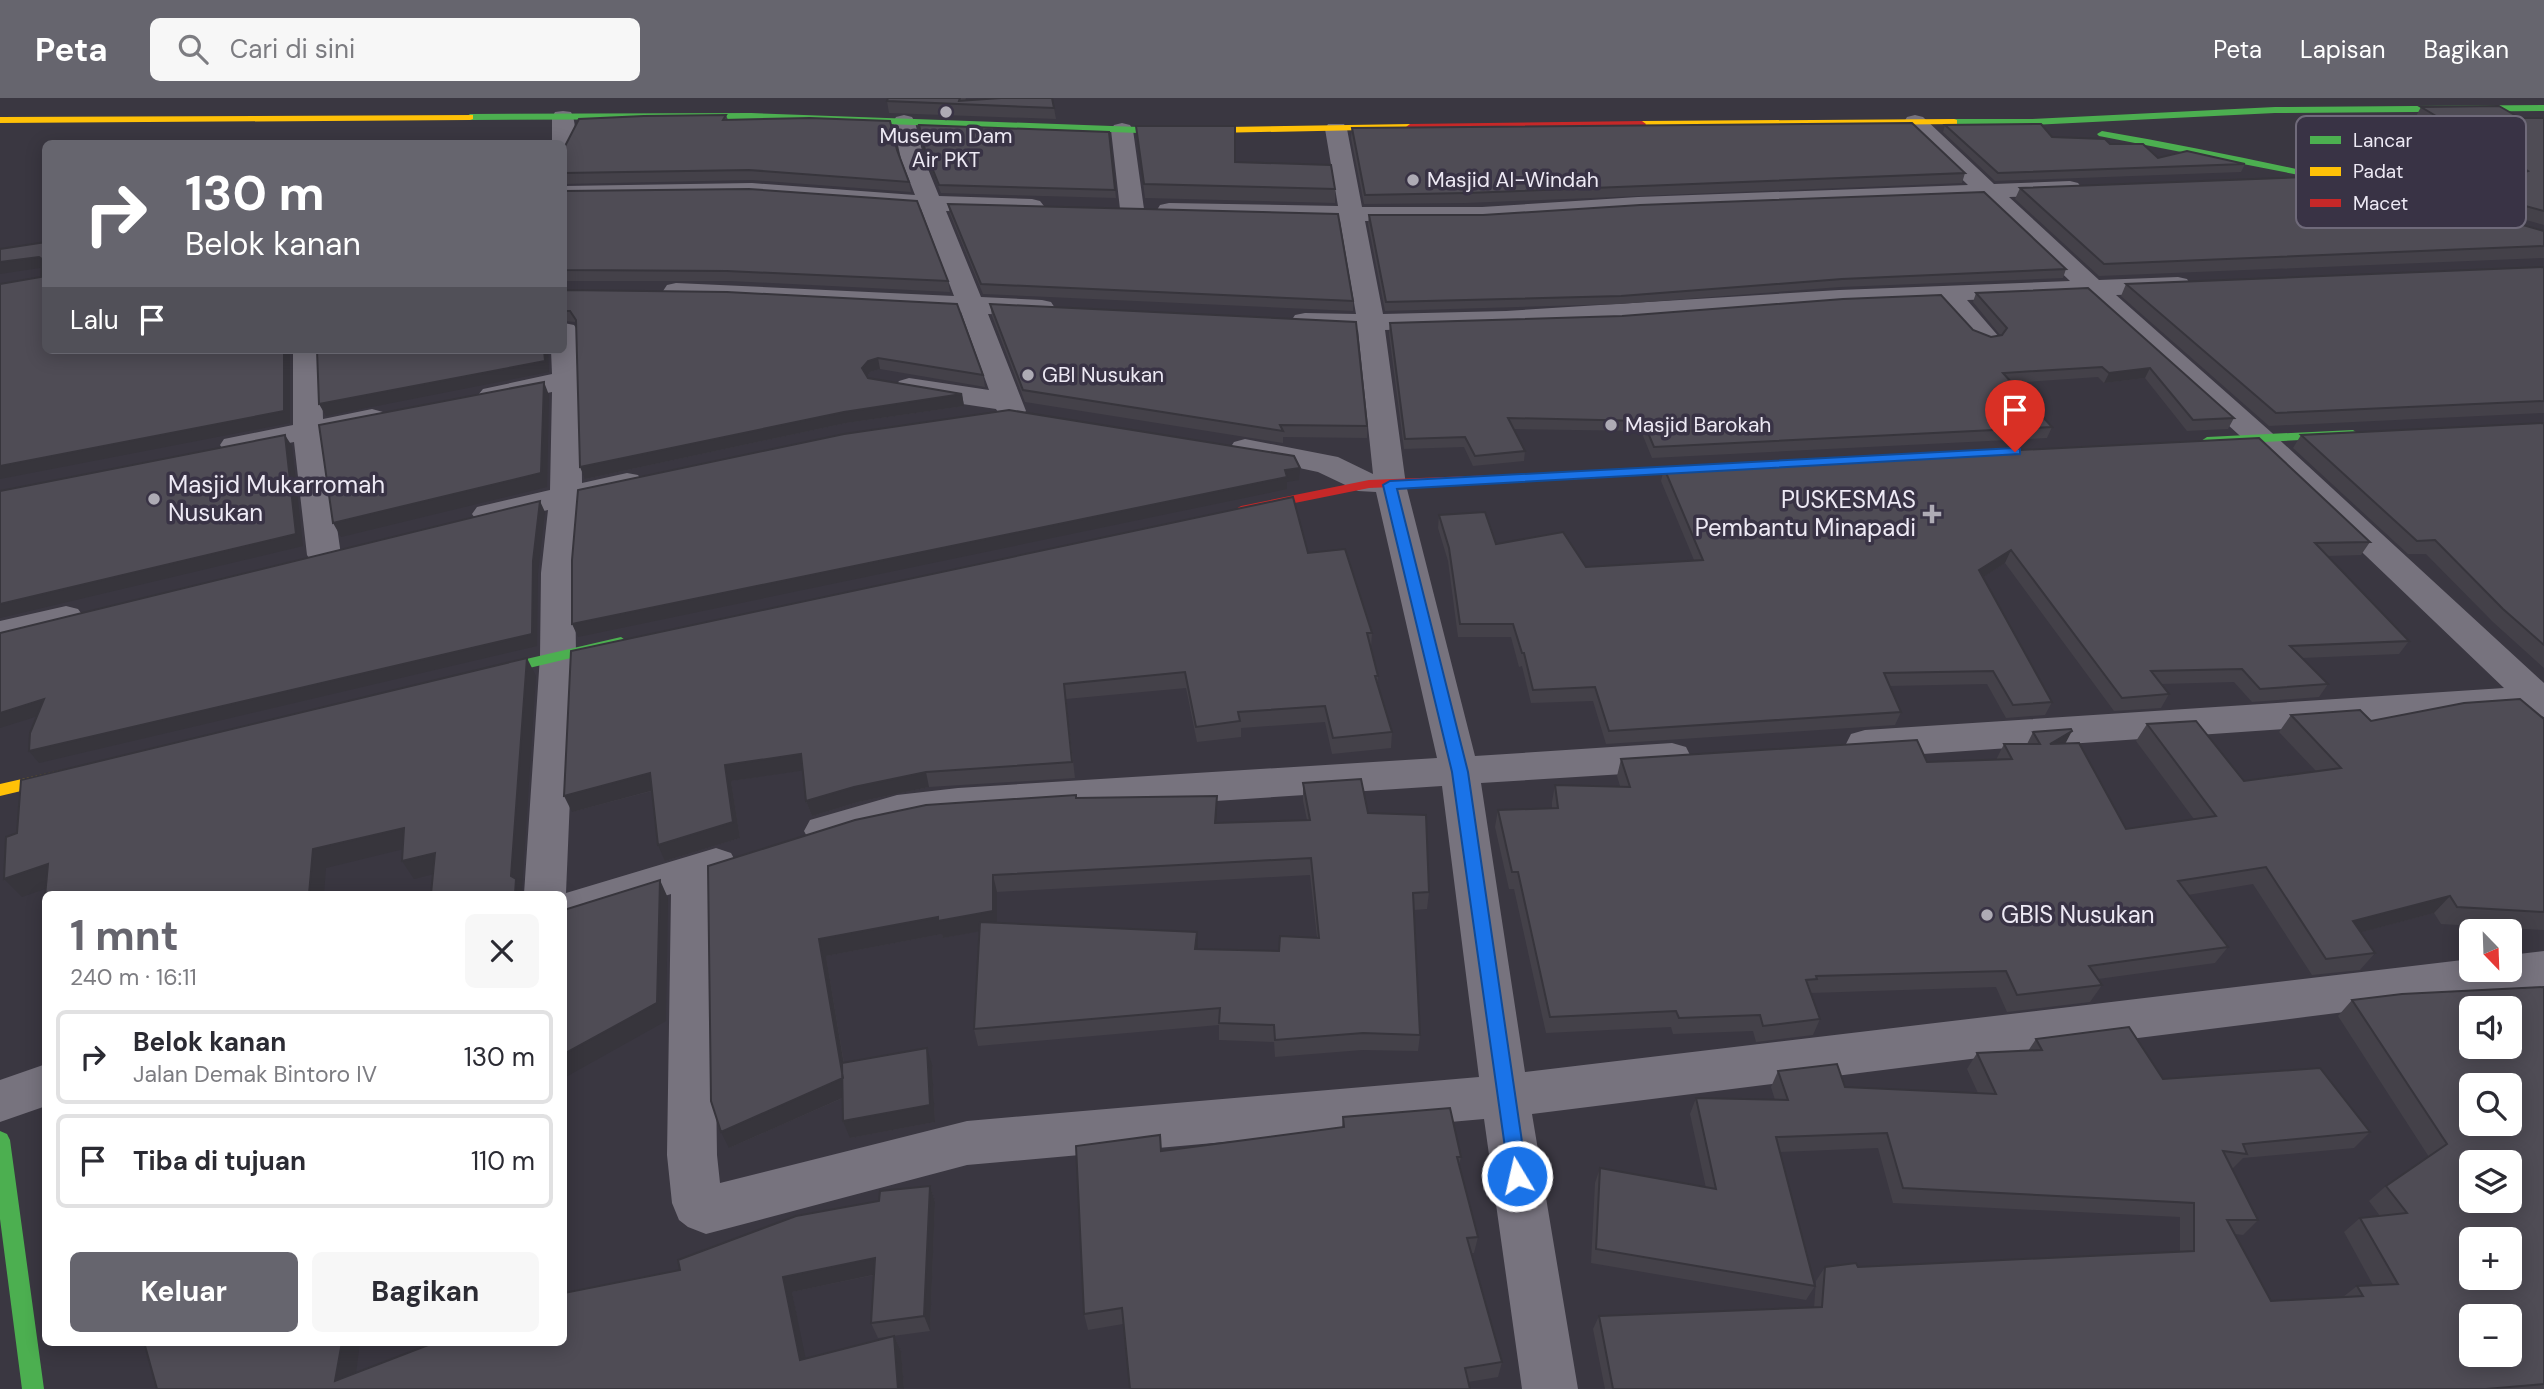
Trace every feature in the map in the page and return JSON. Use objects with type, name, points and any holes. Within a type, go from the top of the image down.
[{"type":"main road","points":[[0,120],[751,116],[1122,130],[1336,129],[2031,122],[2275,110],[2544,108]]},
{"type":"main road","points":[[2031,122],[2296,170]]},
{"type":"main road","points":[[2517,228],[2544,236]]},
{"type":"main road","points":[[2191,442],[2368,433]]},
{"type":"main road","points":[[1219,514],[1379,484],[1735,467]]},
{"type":"main road","points":[[463,679],[637,639]]},
{"type":"main road","points":[[0,790],[82,771]]},
{"type":"main road","points":[[0,1140],[33,1389]]},
{"type":"street","points":[[563,117],[563,140]]},
{"type":"street","points":[[904,122],[906,142],[913,165],[1018,410]]},
{"type":"street","points":[[1915,122],[2093,289],[2260,438],[2542,700]]},
{"type":"street","points":[[1336,129],[1371,323],[1379,484],[1460,772],[1549,1389]]},
{"type":"street","points":[[1122,130],[1132,209]]},
{"type":"street","points":[[2235,181],[2296,179]]},
{"type":"street","points":[[1105,208],[1482,214],[1638,204],[2098,187]]},
{"type":"street","points":[[567,193],[752,190],[931,203],[1052,207]]},
{"type":"street","points":[[1283,320],[1371,323],[1620,315],[1840,298],[2202,284]]},
{"type":"street","points":[[647,291],[730,292],[1066,309]]},
{"type":"street","points":[[1947,294],[1986,338]]},
{"type":"street","points":[[307,354],[308,431],[324,555]]},
{"type":"street","points":[[545,891],[558,656],[558,573],[566,495],[565,354]]},
{"type":"street","points":[[471,399],[567,380]]},
{"type":"street","points":[[881,381],[1018,410]]},
{"type":"street","points":[[937,421],[1018,410]]},
{"type":"street","points":[[214,449],[403,412]]},
{"type":"street","points":[[1223,445],[1327,464],[1379,484]]},
{"type":"street","points":[[459,522],[662,474]]},
{"type":"street","points":[[0,633],[94,610]]},
{"type":"street","points":[[1833,746],[2542,700]]},
{"type":"street","points":[[795,840],[897,810],[930,805],[1709,755]]},
{"type":"street","points":[[567,910],[756,852]]},
{"type":"street","points":[[692,872],[692,1154],[697,1203],[706,1210],[967,1143],[1210,1119],[1505,1096],[2544,969]]},
{"type":"street","points":[[0,1101],[42,1086]]},
{"type":"building","points":[[888,98],[960,98],[959,101],[1052,98],[1054,108],[887,101]]},
{"type":"building","points":[[2499,106],[2516,116],[2436,116],[2421,107]]},
{"type":"building","points":[[726,115],[723,120],[810,118],[890,121],[909,182],[749,170],[567,173],[567,142],[579,119]]},
{"type":"building","points":[[2526,118],[2544,118],[2544,211],[2526,206]]},
{"type":"building","points":[[1912,123],[1965,173],[1365,195],[1352,128]]},
{"type":"building","points":[[2041,124],[2052,137],[2105,139],[2110,144],[2143,144],[2158,158],[2187,151],[2245,164],[1998,173],[1945,125]]},
{"type":"building","points":[[919,125],[1109,132],[1115,190],[939,185],[925,150]]},
{"type":"building","points":[[1136,126],[1235,126],[1235,162],[1331,165],[1335,189],[1144,184]]},
{"type":"building","points":[[2296,177],[2296,228],[2526,228],[2526,226],[2544,231],[2544,246],[2104,264],[2020,188]]},
{"type":"building","points":[[749,189],[917,201],[948,281],[727,271],[567,270],[567,191]]},
{"type":"building","points":[[1984,192],[2066,269],[1842,279],[1621,296],[1386,302],[1369,215],[1483,215],[1640,205]]},
{"type":"building","points":[[948,204],[1338,214],[1353,301],[981,284]]},
{"type":"building","points":[[42,243],[42,259],[39,257],[0,262],[0,249]]},
{"type":"building","points":[[42,259],[42,354],[284,354],[284,411],[0,466],[0,284],[41,277]]},
{"type":"building","points":[[2544,267],[2544,401],[2276,413],[2126,284]]},
{"type":"building","points":[[2088,288],[2234,418],[2193,420],[2150,368],[2109,373],[2102,367],[2003,373],[2052,427],[1654,447],[1643,421],[1508,418],[1525,451],[1475,456],[1465,437],[1405,439],[1390,323],[1622,316],[1843,299],[1941,295],[1973,330],[1991,337],[2002,335],[2007,328],[1976,293]]},
{"type":"building","points":[[567,290],[727,292],[957,304],[983,375],[878,358],[868,361],[862,368],[868,378],[962,394],[844,412],[580,467],[576,320],[570,311],[567,311]]},
{"type":"building","points":[[990,304],[1356,322],[1367,426],[1280,425],[1283,431],[1023,390]]},
{"type":"building","points":[[317,354],[544,354],[545,361],[319,404]]},
{"type":"building","points":[[544,382],[541,473],[333,523],[319,425]]},
{"type":"building","points":[[1009,410],[1294,456],[1300,468],[1285,470],[1287,477],[572,624],[572,560],[578,490],[844,434]]},
{"type":"building","points":[[2544,423],[2544,645],[2503,609],[2435,540],[2417,541],[2301,435]]},
{"type":"building","points":[[285,435],[296,534],[0,604],[0,491]]},
{"type":"building","points":[[2259,438],[2370,542],[2315,543],[2409,641],[2290,646],[2328,684],[2260,689],[2242,669],[2151,671],[2169,694],[2122,698],[2011,550],[1979,570],[2052,702],[2013,705],[1993,671],[1884,673],[1901,712],[1609,731],[1595,687],[1533,690],[1524,653],[1513,624],[1460,624],[1449,548],[1439,515],[1485,512],[1496,544],[1563,532],[1586,567],[1703,560],[1664,468]]},
{"type":"building","points":[[1293,497],[1308,553],[1345,549],[1372,633],[1367,633],[1378,676],[1375,676],[1392,732],[1333,738],[1325,706],[1238,712],[1240,721],[1196,727],[1185,672],[1064,684],[1072,762],[926,772],[854,787],[806,801],[801,754],[725,765],[733,822],[658,845],[650,773],[564,796],[571,651]]},
{"type":"building","points":[[540,501],[533,561],[532,634],[29,751],[30,733],[44,699],[0,713],[0,633]]},
{"type":"building","points":[[527,658],[511,876],[516,879],[515,891],[431,891],[435,853],[402,861],[404,828],[313,849],[309,891],[46,891],[48,864],[4,879],[6,837],[17,833],[21,780]]},
{"type":"building","points":[[2520,699],[2544,719],[2544,912],[2457,907],[2450,896],[2353,921],[2375,953],[2326,959],[2266,867],[2178,881],[2228,947],[2089,966],[2102,985],[2017,995],[2006,971],[1816,976],[1817,979],[1806,980],[1820,1019],[1763,1026],[1760,1015],[1679,1018],[1676,1011],[1550,1017],[1518,872],[1512,872],[1498,810],[1558,808],[1555,785],[1630,787],[1621,759],[1917,740],[1927,762],[2012,759],[2004,744],[2040,744],[2033,732],[2071,729],[2072,731],[2050,744],[2079,743],[2126,829],[2216,816],[2147,724],[2196,721],[2244,781],[2341,768],[2291,715],[2360,710],[2371,721],[2464,703]]},
{"type":"building","points":[[1361,779],[1368,813],[1426,815],[1429,892],[1413,893],[1420,1035],[1363,1033],[1275,1040],[1274,1025],[1219,1023],[1220,1008],[974,1029],[980,922],[1197,932],[1195,949],[1279,951],[1280,936],[1319,938],[1311,858],[993,875],[993,911],[938,921],[938,917],[819,939],[843,1078],[721,1132],[711,1101],[708,866],[855,820],[926,805],[1076,795],[1076,798],[1217,796],[1215,823],[1310,820],[1303,783]]},
{"type":"building","points":[[660,880],[657,1003],[567,1052],[567,909]]},
{"type":"building","points":[[2544,987],[2544,1384],[2486,1389],[1613,1389],[1599,1316],[1822,1307],[1825,1267],[1856,1263],[1858,1267],[2194,1251],[2194,1203],[1903,1188],[1887,1133],[1776,1137],[1815,1286],[1596,1249],[1600,1168],[1716,1189],[1696,1098],[1788,1100],[1778,1071],[1837,1064],[1845,1087],[1996,1094],[1977,1053],[2042,1050],[2036,1039],[2129,1027],[2163,1079],[2320,1068],[2370,1132],[2243,1144],[2247,1154],[2223,1151],[2258,1220],[2227,1220],[2271,1301],[2363,1296],[2357,1286],[2398,1284],[2360,1218],[2407,1213],[2386,1186],[2447,1144],[2352,1000],[2402,994]]},
{"type":"building","points":[[927,1048],[930,1105],[843,1121],[842,1063]]},
{"type":"building","points":[[1450,1108],[1461,1157],[1457,1157],[1478,1237],[1467,1238],[1502,1362],[1465,1368],[1470,1389],[1130,1389],[1122,1308],[1084,1314],[1076,1146],[1160,1135],[1161,1151],[1344,1127],[1343,1117]]},
{"type":"building","points":[[930,1186],[924,1316],[871,1323],[875,1258],[783,1277],[800,1360],[894,1336],[898,1389],[157,1389],[145,1346],[341,1346],[335,1381],[426,1346],[567,1346],[567,1292],[680,1270],[678,1260],[796,1216],[879,1201],[880,1191]]},
{"type":"traffic: fast","points":[[1954,122],[2031,122],[2275,110],[2544,108]]},
{"type":"traffic: fast","points":[[470,117],[751,116],[1166,131]]},
{"type":"traffic: fast","points":[[2102,134],[2296,172]]},
{"type":"traffic: fast","points":[[2517,228],[2544,236]]},
{"type":"traffic: fast","points":[[2207,441],[2353,434]]},
{"type":"traffic: fast","points":[[1542,477],[1717,468]]},
{"type":"traffic: fast","points":[[479,675],[621,642]]},
{"type":"traffic: fast","points":[[0,1140],[33,1389]]},
{"type":"traffic: slow","points":[[0,120],[470,117]]},
{"type":"traffic: slow","points":[[1642,124],[1954,122]]},
{"type":"traffic: slow","points":[[1166,131],[1410,127]]},
{"type":"traffic: slow","points":[[0,790],[70,774]]},
{"type":"traffic: jam","points":[[1410,127],[1642,124]]},
{"type":"traffic: jam","points":[[1241,510],[1369,484],[1542,477]]},
{"type":"place","name":"Museum Dam Air PKT","points":[[946,112]]},
{"type":"place","name":"Masjid Al-Windah","points":[[1413,180]]},
{"type":"place","name":"GBI Nusukan","points":[[1028,375]]},
{"type":"place","name":"Masjid Barokah","points":[[1611,425]]},
{"type":"place","name":"Masjid Mukarromah Nusukan","points":[[154,499]]},
{"type":"place","name":"PUSKESMAS Pembantu Minapadi","points":[[1932,514]]},
{"type":"place","name":"GBIS Nusukan","points":[[1987,915]]},
{"type":"route","points":[[1517,1176],[1460,772],[1390,485],[2015,452]]}]
